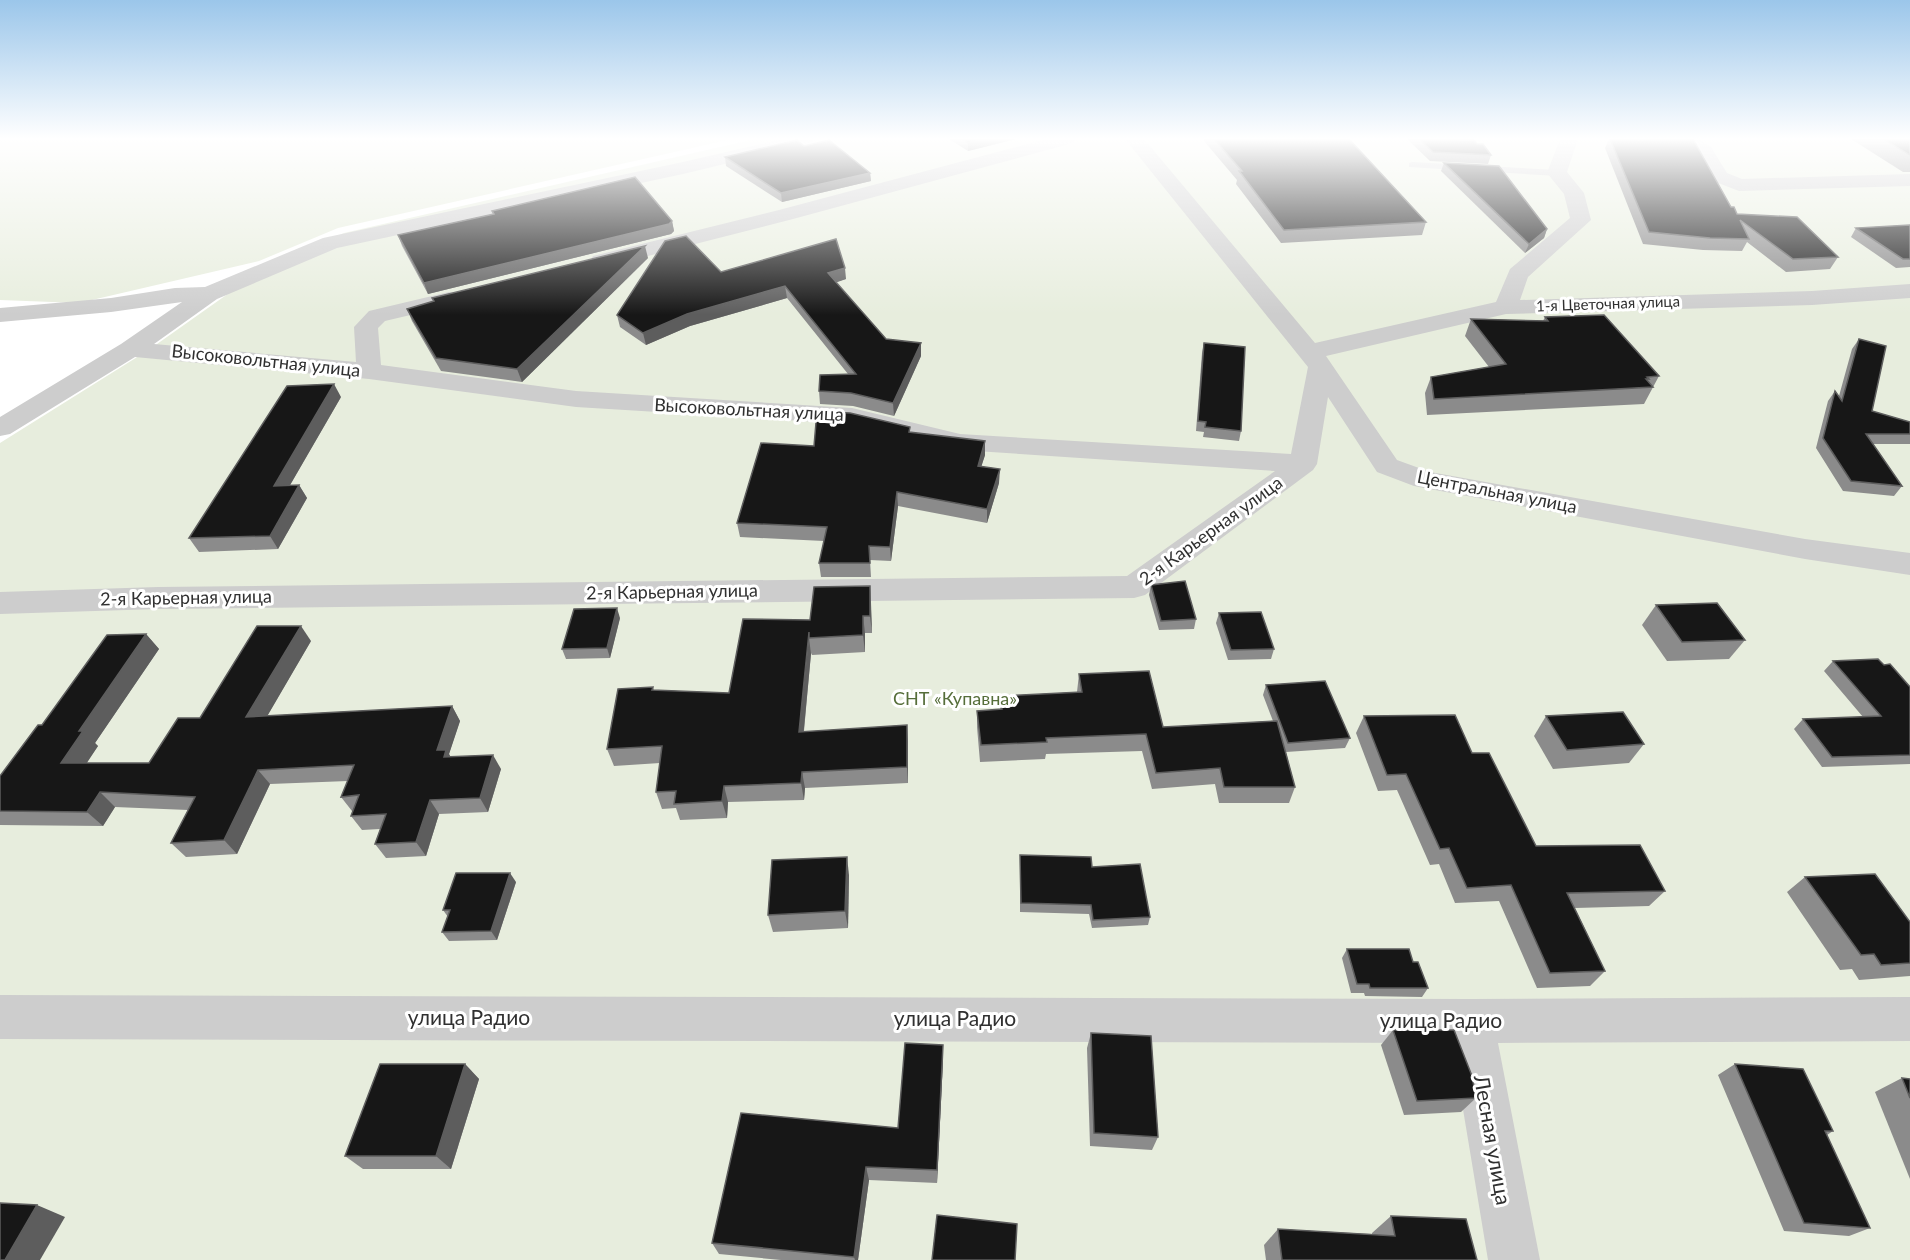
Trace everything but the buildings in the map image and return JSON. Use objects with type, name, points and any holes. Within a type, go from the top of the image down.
[{"type":"street","points":[[0,428],[130,349],[209,294],[331,243],[543,198]]},
{"type":"street","points":[[577,267],[849,198]]},
{"type":"street","name":"Центральная улица","points":[[1183,198],[1316,359],[1387,466],[1424,480],[1805,549],[1910,564]]},
{"type":"street","points":[[1506,307],[1518,274],[1581,220],[1575,198]]},
{"type":"street","name":"1-я Цветочная улица","points":[[1316,359],[1506,307],[1812,298],[1910,291]]},
{"type":"street","points":[[0,315],[111,305],[175,295],[209,294]]},
{"type":"street","points":[[369,371],[366,327],[377,316],[466,295]]},
{"type":"street","name":"Высоковольтная улица","points":[[130,349],[369,371],[576,399],[852,416],[960,442],[1303,464]]},
{"type":"street","points":[[1303,464],[1316,359]]},
{"type":"street","name":"2-я Карьерная улица","points":[[0,603],[158,598],[1134,587],[1303,464]]},
{"type":"street","name":"улица Радио","points":[[0,1017],[1471,1021],[1910,1019]]},
{"type":"street","name":"Лесная улица","points":[[1471,1021],[1514,1260]]},
{"type":"green space","points":[[0,198],[472,198],[338,228],[259,261],[79,303],[0,300]]},
{"type":"green space","name":"СНТ «Купавна»","points":[[498,198],[1910,198],[1910,1260],[0,1260],[0,443],[150,349],[270,264],[344,233]]}]
